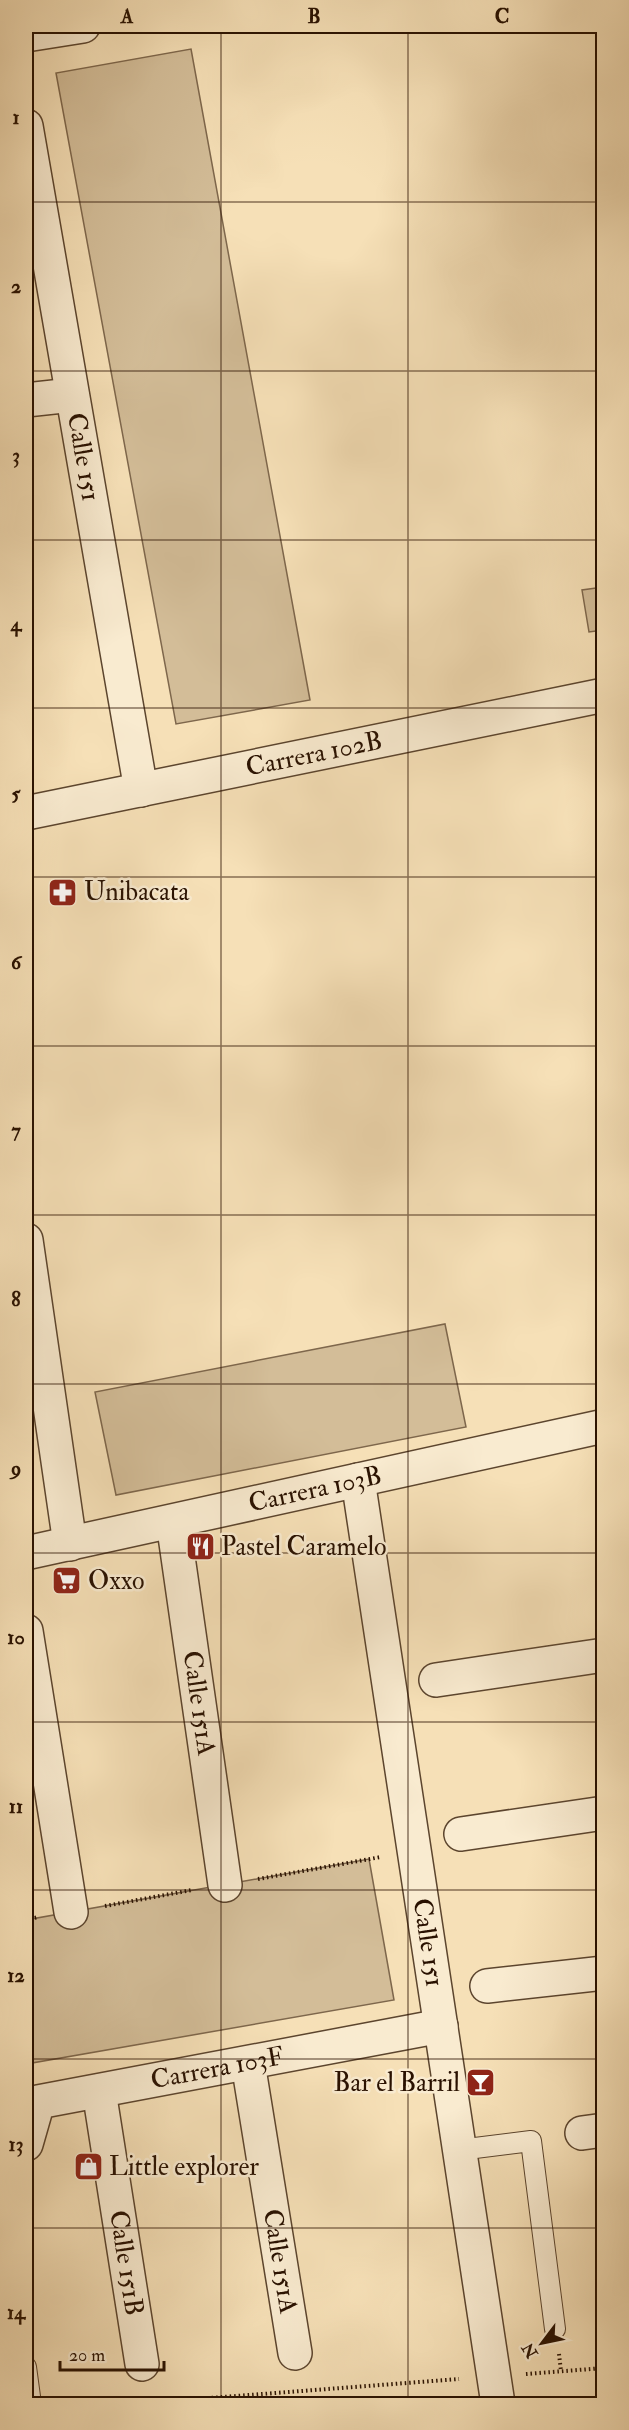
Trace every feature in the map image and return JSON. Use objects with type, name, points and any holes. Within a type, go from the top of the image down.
[{"type":"street","points":[[26,34],[83,26]]},
{"type":"street","name":"Calle 151","points":[[26,126],[141,790]]},
{"type":"street","points":[[26,400],[72,395]]},
{"type":"street","name":"Carrera 102B","points":[[26,813],[603,695]]},
{"type":"street","points":[[26,1240],[70,1544]]},
{"type":"street","name":"Carrera 103B","points":[[26,1553],[603,1426]]},
{"type":"street","name":"Calle 151","points":[[358,1480],[495,2390]]},
{"type":"street","name":"Calle 151A","points":[[173,1522],[225,1884]]},
{"type":"street","points":[[26,1630],[71,1912]]},
{"type":"street","points":[[436,1680],[603,1655]]},
{"type":"street","points":[[461,1834],[603,1813]]},
{"type":"street","points":[[487,1986],[603,1972]]},
{"type":"street","name":"Carrera 103F","points":[[26,2144],[38,2102],[441,2026]]},
{"type":"street","name":"Calle 151A","points":[[248,2062],[296,2353]]},
{"type":"street","name":"Calle 151B","points":[[99,2091],[142,2364]]},
{"type":"lane","points":[[459,2150],[531,2141],[555,2329]]},
{"type":"lane","points":[[26,2367],[31,2404]]},
{"type":"path","points":[[131,2404],[495,2390],[603,2367]]},
{"type":"shaded area","points":[[191,49],[310,700],[176,724],[56,73]]},
{"type":"shaded area","points":[[603,587],[603,630],[589,632],[582,590]]},
{"type":"shaded area","points":[[445,1324],[466,1427],[116,1495],[95,1392]]},
{"type":"shaded area","points":[[369,1859],[394,2000],[26,2064],[26,1920]]},
{"type":"place","name":"Unibacata","points":[[63,892]]},
{"type":"place","name":"Pastel Caramelo","points":[[200,1547]]},
{"type":"place","name":"Oxxo","points":[[67,1581]]},
{"type":"place","name":"Bar el Barril","points":[[481,2083]]},
{"type":"place","name":"Little explorer","points":[[88,2167]]}]
